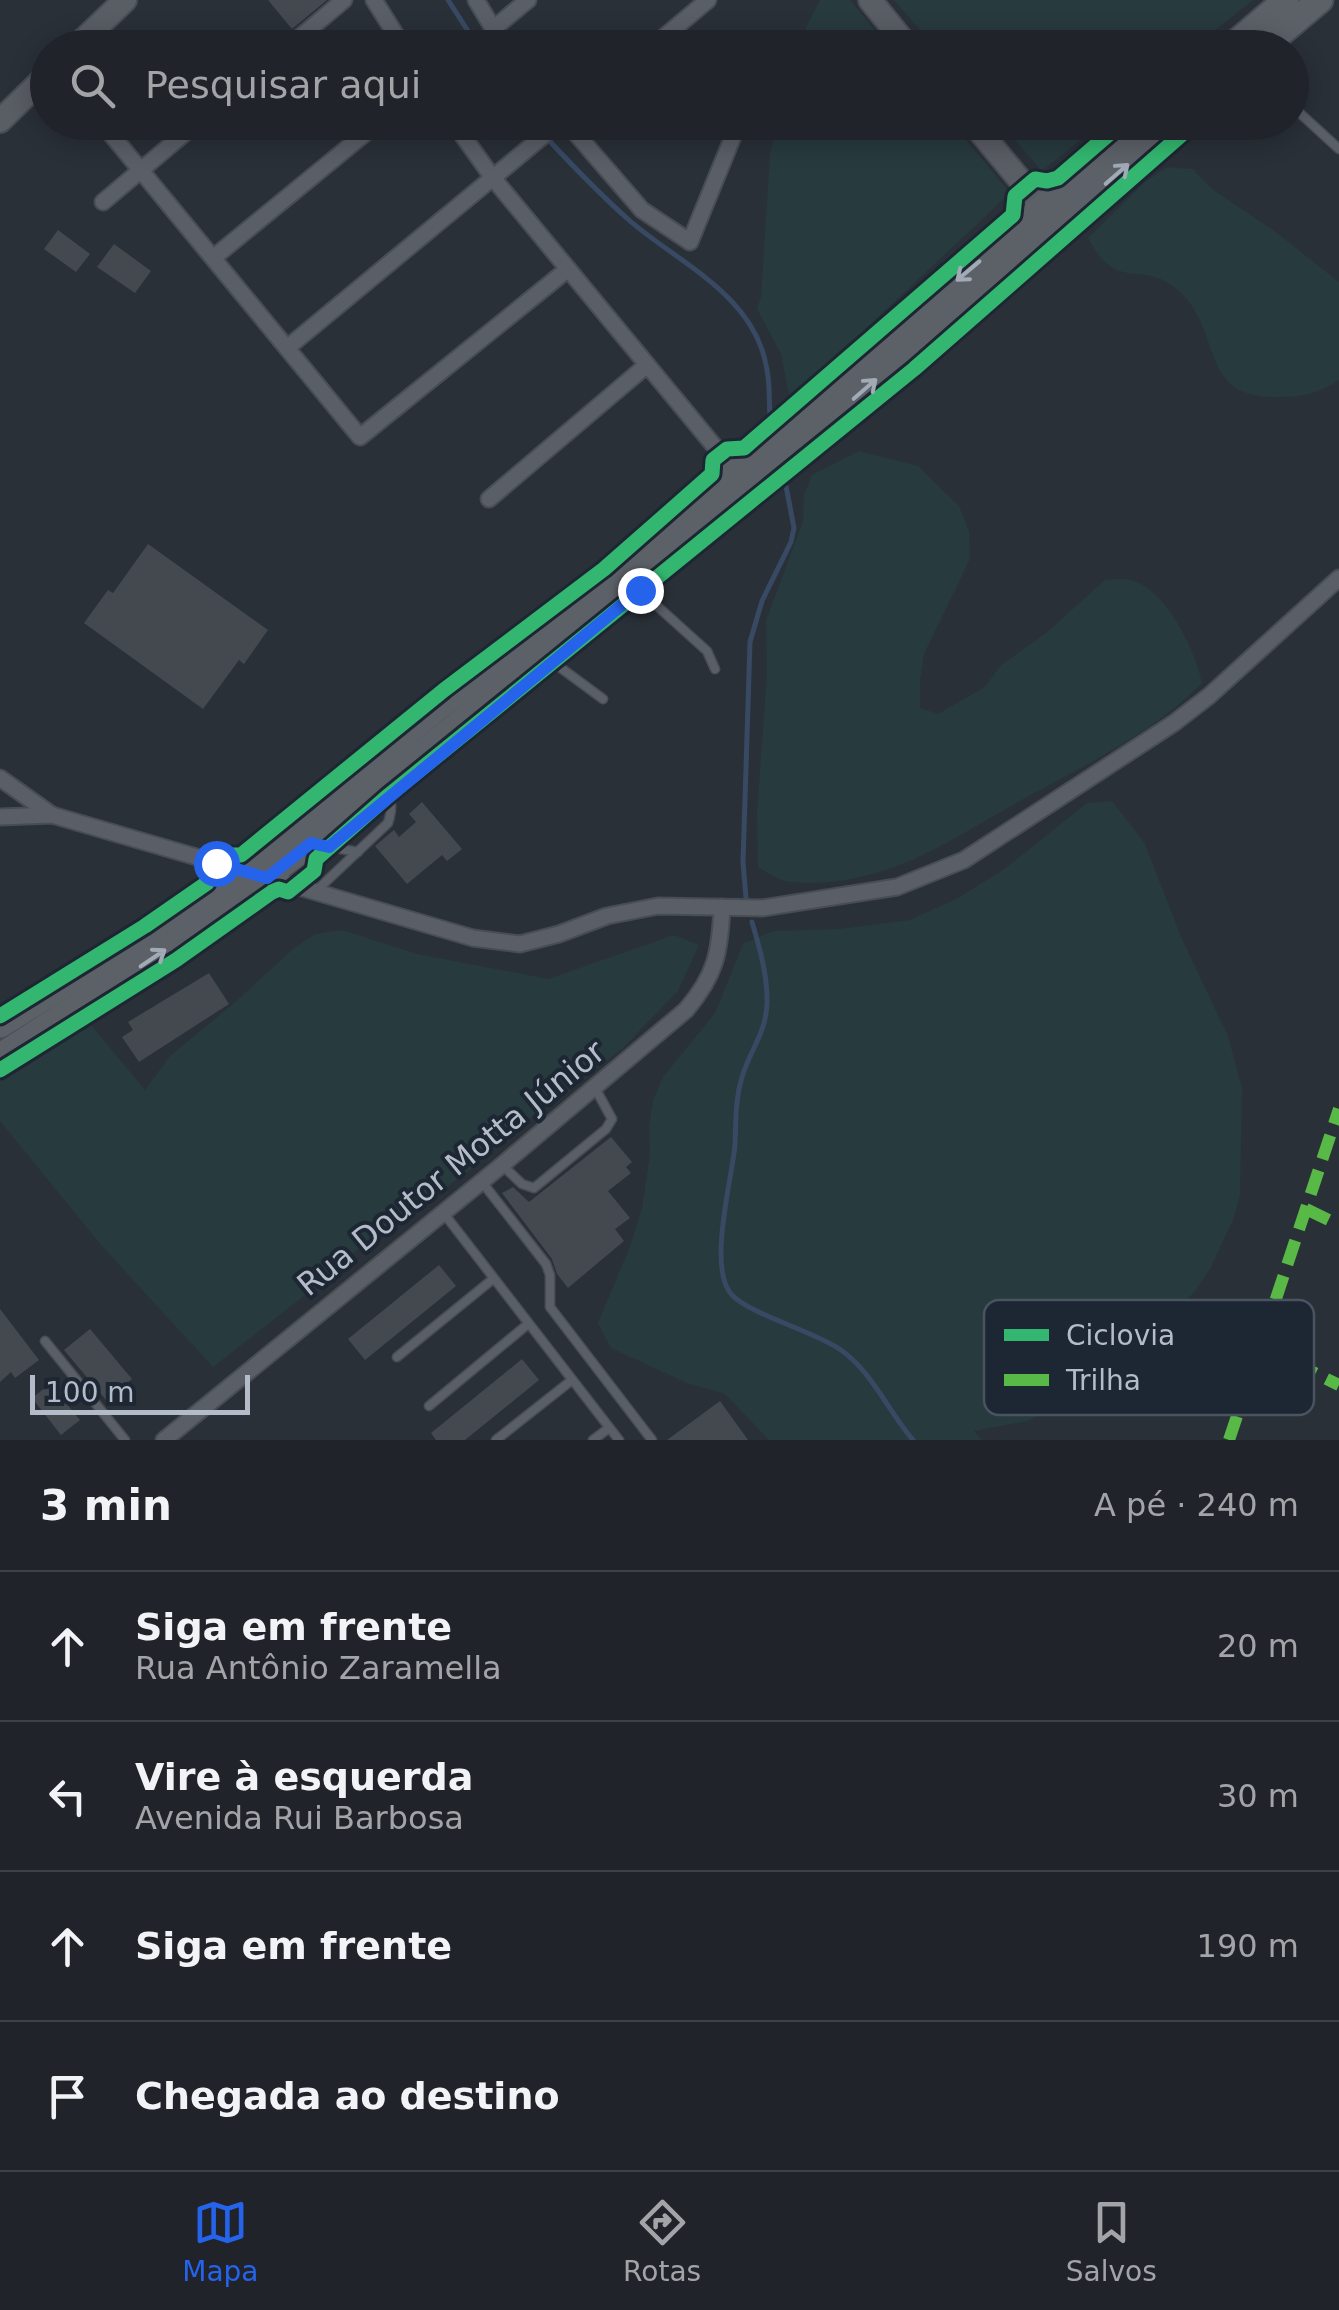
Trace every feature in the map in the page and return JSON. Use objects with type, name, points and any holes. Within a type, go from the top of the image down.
[{"type":"main road","points":[[94,30],[125,0]]},
{"type":"main road","points":[[870,0],[894,30]]},
{"type":"main road","points":[[1251,30],[1286,0]]},
{"type":"main road","points":[[1284,30],[1320,0]]},
{"type":"main road","points":[[0,120],[30,91]]},
{"type":"main road","points":[[987,140],[1050,216]]},
{"type":"main road","points":[[1050,216],[1124,140]]},
{"type":"main road","points":[[0,1056],[146,963],[267,878],[631,582],[763,461],[1050,216],[1152,140]]},
{"type":"main road","points":[[0,1025],[144,936],[239,870],[440,706],[584,596],[734,470],[763,461]]},
{"type":"street","points":[[309,30],[344,0]]},
{"type":"street","points":[[374,0],[393,30]]},
{"type":"street","points":[[476,0],[493,29],[528,0]]},
{"type":"street","points":[[672,30],[708,0]]},
{"type":"street","points":[[115,140],[360,436],[568,269]]},
{"type":"street","points":[[102,202],[177,140]]},
{"type":"street","points":[[213,258],[356,140]]},
{"type":"street","points":[[466,140],[734,470]]},
{"type":"street","points":[[286,348],[540,140]]},
{"type":"street","points":[[575,140],[642,210],[690,242],[732,140]]},
{"type":"street","points":[[489,498],[648,365]]},
{"type":"street","points":[[0,817],[52,815],[473,938],[509,944],[537,941],[632,910],[682,904],[762,908],[897,886],[964,860],[1174,723],[1339,578]]},
{"type":"street","points":[[0,778],[52,815]]},
{"type":"street","name":"Rua Doutor Motta Júnior","points":[[164,1440],[674,1020],[703,990],[718,952],[722,907]]},
{"type":"lane","points":[[1309,122],[1339,149]]},
{"type":"lane","points":[[631,582],[706,651],[715,669]]},
{"type":"lane","points":[[542,654],[603,699]]},
{"type":"lane","points":[[315,892],[388,822],[392,800],[383,782]]},
{"type":"lane","points":[[311,843],[358,852]]},
{"type":"lane","points":[[502,1164],[522,1184],[534,1188],[606,1130],[612,1119],[594,1086]]},
{"type":"lane","points":[[481,1179],[546,1264],[550,1274],[550,1307],[652,1440]]},
{"type":"lane","points":[[442,1211],[618,1440]]},
{"type":"lane","points":[[397,1357],[493,1279]]},
{"type":"lane","points":[[428,1406],[528,1324]]},
{"type":"lane","points":[[45,1341],[125,1440]]},
{"type":"lane","points":[[496,1440],[572,1380]]},
{"type":"lane","points":[[593,1440],[609,1428]]},
{"type":"green space","points":[[820,0],[850,0],[875,30],[805,30]]},
{"type":"green space","points":[[894,0],[1253,0],[1215,30],[920,30]]},
{"type":"green space","points":[[773,140],[966,140],[1010,193],[790,400],[781,354],[757,309]]},
{"type":"green space","points":[[1015,140],[1080,140],[1042,171]]},
{"type":"green space","points":[[1167,167],[1193,169],[1212,189],[1339,282],[1339,380],[1318,391],[1288,397],[1253,395],[1235,387],[1215,360],[1192,306],[1177,289],[1152,276],[1119,271],[1099,255],[1088,238],[1145,182]]},
{"type":"green space","points":[[859,451],[918,466],[959,506],[969,531],[970,559],[924,654],[920,708],[938,714],[985,687],[1001,665],[1046,633],[1105,580],[1130,580],[1143,585],[1167,607],[1186,638],[1202,683],[1138,734],[931,851],[895,867],[854,878],[819,883],[785,881],[758,867],[766,621],[803,521],[804,495],[812,475]]},
{"type":"green space","points":[[1112,801],[1144,842],[1182,939],[1228,1036],[1242,1088],[1240,1195],[1233,1220],[1195,1291],[1187,1300],[984,1300],[984,1415],[1038,1415],[1028,1421],[974,1431],[982,1440],[769,1440],[725,1394],[687,1383],[611,1348],[598,1323],[642,1208],[653,1100],[663,1077],[715,1013],[743,944],[773,931],[839,929],[910,920],[958,898],[1003,870],[1087,803]]},
{"type":"green space","points":[[342,930],[417,954],[548,979],[674,935],[699,945],[678,991],[622,1049],[389,1231],[366,1242],[213,1367],[101,1245],[0,1121],[0,1074],[87,1020],[145,1090],[170,1056],[293,949],[315,934]]},
{"type":"building","points":[[268,0],[327,0],[292,29]]},
{"type":"building","points":[[58,230],[90,254],[76,272],[44,249]]},
{"type":"building","points":[[114,244],[151,271],[135,293],[97,267]]},
{"type":"building","points":[[148,544],[268,630],[244,664],[239,660],[203,709],[84,623],[108,590],[113,593]]},
{"type":"building","points":[[422,802],[462,849],[447,861],[442,855],[407,884],[375,846],[394,830],[399,837],[416,822],[409,814]]},
{"type":"building","points":[[209,973],[229,1004],[139,1062],[122,1037],[133,1030],[128,1022]]},
{"type":"building","points":[[611,1137],[632,1162],[626,1167],[631,1173],[608,1191],[630,1218],[615,1229],[624,1241],[568,1288],[552,1259],[502,1193],[513,1187],[529,1202]]},
{"type":"building","points":[[439,1265],[456,1286],[365,1360],[348,1339]]},
{"type":"building","points":[[0,1309],[39,1360],[15,1378],[11,1372],[0,1382]]},
{"type":"building","points":[[90,1329],[132,1379],[106,1400],[64,1350]]},
{"type":"building","points":[[522,1359],[539,1380],[465,1440],[436,1440],[431,1433]]},
{"type":"building","points":[[50,1384],[80,1420],[61,1435],[32,1398]]},
{"type":"building","points":[[720,1401],[748,1440],[667,1440]]},
{"type":"waterway","points":[[448,0],[467,30]]},
{"type":"waterway","points":[[549,140],[630,221],[732,302],[760,344],[768,376],[770,416]]},
{"type":"waterway","points":[[746,898],[743,862],[750,642],[762,601],[791,542],[794,528],[786,486]]},
{"type":"waterway","points":[[752,922],[765,974],[767,1005],[738,1094],[721,1245],[725,1282],[741,1302],[829,1343],[852,1359],[913,1440]]},
{"type":"marked path","points":[[1276,1300],[1339,1109]]},
{"type":"marked path","points":[[1306,1209],[1339,1225]]},
{"type":"marked path","points":[[1314,1373],[1339,1385]]},
{"type":"marked path","points":[[1229,1440],[1237,1415]]},
{"type":"cycle path","points":[[0,1016],[207,883],[207,870],[226,855],[241,855],[444,690],[604,569],[712,474],[713,460],[727,449],[744,448],[1013,215],[1015,196],[1035,179],[1058,178],[1102,140]]},
{"type":"cycle path","points":[[0,1070],[176,960],[272,892],[288,892],[314,871],[316,859],[389,795],[914,369],[1175,140]]},
{"type":"route","points":[[216,863],[267,878],[311,843],[329,847],[640,590]]}]
